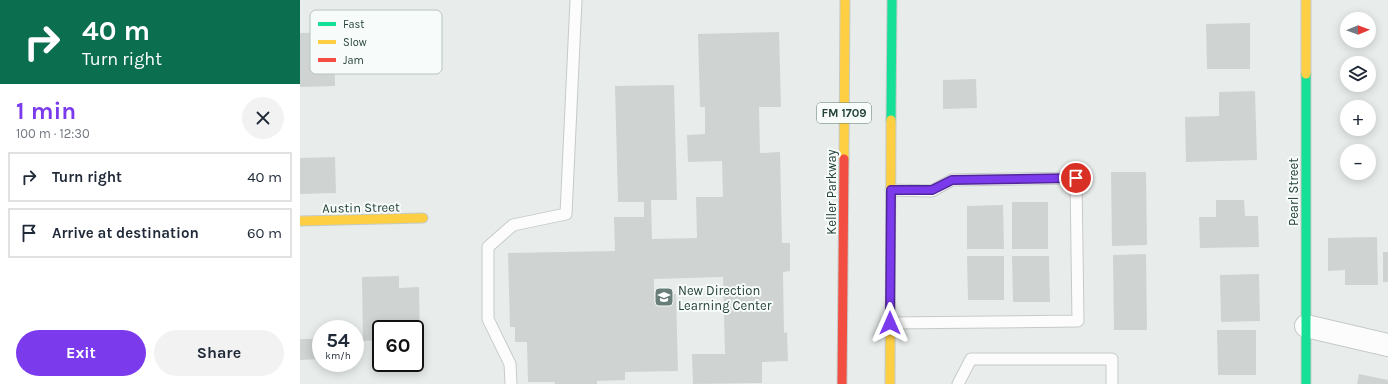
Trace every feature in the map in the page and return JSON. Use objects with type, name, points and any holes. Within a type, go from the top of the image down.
[{"type":"main road","name":"Keller Parkway","points":[[842,384],[845,0]]},
{"type":"main road","points":[[890,384],[892,0]]},
{"type":"main road","name":"Pearl Street","points":[[1306,0],[1306,384]]},
{"type":"main road","name":"Austin Street","points":[[300,221],[423,218]]},
{"type":"street","points":[[1306,326],[1388,345]]},
{"type":"lane","points":[[511,384],[510,364],[488,319],[488,247],[513,225],[566,214],[576,0]]},
{"type":"lane","points":[[890,323],[1078,321],[1076,178],[952,180],[932,190],[891,190]]},
{"type":"lane","points":[[958,384],[971,359],[1112,360],[1112,384]]},
{"type":"building","points":[[1250,23],[1250,69],[1207,69],[1206,24]]},
{"type":"building","points":[[779,32],[781,107],[759,107],[760,153],[780,152],[782,243],[790,243],[790,271],[783,272],[784,333],[787,332],[788,361],[762,362],[762,383],[693,384],[692,354],[725,354],[723,277],[654,279],[654,295],[676,294],[678,371],[625,372],[625,380],[597,381],[597,384],[555,384],[555,382],[528,382],[527,342],[515,342],[515,327],[510,327],[508,253],[615,251],[614,217],[644,217],[644,202],[618,202],[615,86],[674,85],[677,200],[651,200],[652,239],[697,238],[696,197],[723,197],[722,161],[688,162],[687,135],[705,134],[705,107],[700,107],[698,34]]},
{"type":"building","points":[[300,33],[310,33],[310,74],[335,74],[335,86],[300,87]]},
{"type":"building","points":[[976,79],[977,108],[943,109],[943,80]]},
{"type":"building","points":[[1255,91],[1257,160],[1186,162],[1185,117],[1219,116],[1219,92]]},
{"type":"building","points":[[335,157],[336,193],[300,194],[300,158]]},
{"type":"building","points":[[1111,172],[1146,172],[1147,245],[1112,246]]},
{"type":"building","points":[[1216,200],[1244,200],[1245,216],[1258,216],[1259,247],[1200,248],[1199,217],[1216,217]]},
{"type":"building","points":[[1012,202],[1048,202],[1048,249],[1012,249]]},
{"type":"building","points":[[1003,205],[1004,249],[967,249],[967,206]]},
{"type":"building","points":[[1377,237],[1378,285],[1345,285],[1345,270],[1328,271],[1328,238]]},
{"type":"building","points":[[1383,252],[1388,252],[1388,282],[1383,282]]},
{"type":"building","points":[[1146,254],[1147,330],[1114,330],[1113,255]]},
{"type":"building","points":[[967,256],[1004,256],[1004,300],[968,300]]},
{"type":"building","points":[[1012,256],[1049,256],[1050,302],[1013,302]]},
{"type":"building","points":[[1259,274],[1260,321],[1221,322],[1220,275]]},
{"type":"building","points":[[399,276],[399,288],[419,287],[420,320],[372,320],[372,340],[364,341],[362,277]]},
{"type":"building","points":[[1217,330],[1256,330],[1256,375],[1218,375]]},
{"type":"building","points":[[300,339],[312,339],[312,359],[300,360]]},
{"type":"building","points":[[1359,374],[1388,380],[1388,384],[1357,384]]},
{"type":"traffic: fast","points":[[891,120],[892,0]]},
{"type":"traffic: fast","points":[[1306,74],[1306,384]]},
{"type":"traffic: slow","points":[[844,159],[845,0]]},
{"type":"traffic: slow","points":[[1306,0],[1306,74]]},
{"type":"traffic: slow","points":[[890,384],[891,120]]},
{"type":"traffic: slow","points":[[300,221],[423,218]]},
{"type":"traffic: jam","points":[[842,384],[844,159]]},
{"type":"place","name":"New Direction Learning Center","points":[[664,297]]},
{"type":"route","points":[[890,323],[891,190],[932,190],[952,180],[1076,178]]}]
